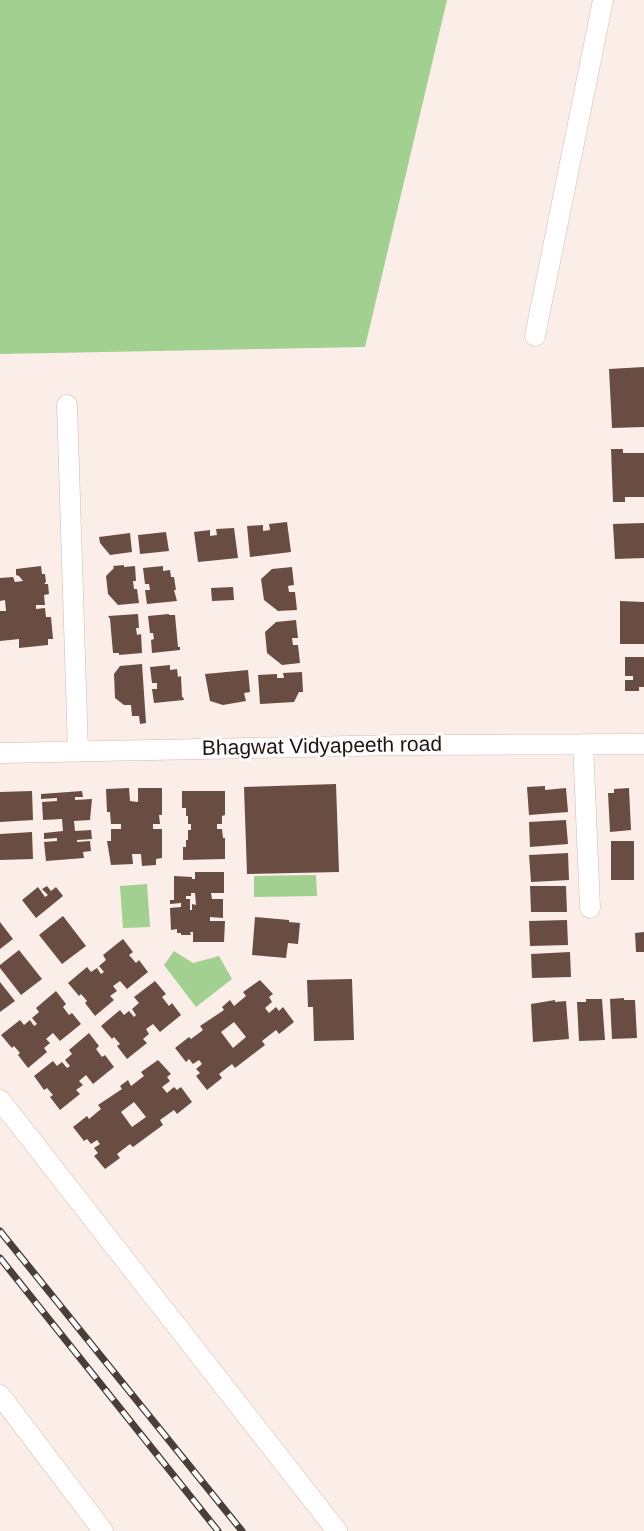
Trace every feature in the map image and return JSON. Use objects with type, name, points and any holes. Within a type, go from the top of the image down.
[{"type":"street","points":[[536,336],[603,0]]},
{"type":"street","points":[[67,405],[78,751]]},
{"type":"street","points":[[583,744],[590,908]]},
{"type":"street","name":"Bhagwat Vidyapeeth road","points":[[0,753],[402,745],[644,744]]},
{"type":"street","points":[[0,1100],[337,1531]]},
{"type":"street","points":[[0,1395],[103,1531]]},
{"type":"green space","points":[[0,0],[447,0],[365,347],[0,354]]},
{"type":"green space","points":[[316,875],[317,896],[254,897],[254,876]]},
{"type":"green space","points":[[147,884],[150,927],[123,928],[120,886]]},
{"type":"green space","points":[[174,951],[193,963],[219,956],[232,979],[196,1007],[164,965]]},
{"type":"building","points":[[644,367],[644,427],[612,428],[609,369]]},
{"type":"building","points":[[611,449],[623,449],[623,453],[644,453],[644,497],[625,497],[625,502],[613,502]]},
{"type":"building","points":[[287,522],[291,552],[250,557],[247,526],[263,525],[263,531],[270,530],[269,524]]},
{"type":"building","points":[[644,523],[644,558],[615,559],[613,524]]},
{"type":"building","points":[[234,528],[238,558],[198,562],[194,532],[210,530],[210,536],[217,535],[216,529]]},
{"type":"building","points":[[166,532],[169,551],[140,554],[138,535]]},
{"type":"building","points":[[130,533],[132,552],[110,555],[100,543],[99,537]]},
{"type":"building","points":[[124,565],[124,567],[135,566],[136,581],[133,581],[139,603],[118,605],[108,594],[106,576],[114,568],[113,566]]},
{"type":"building","points":[[41,566],[42,574],[45,574],[44,584],[48,584],[49,594],[44,595],[45,605],[36,605],[36,609],[45,608],[46,617],[51,617],[53,639],[48,639],[48,645],[19,648],[19,639],[0,641],[0,611],[6,611],[5,600],[0,601],[0,578],[13,577],[15,582],[23,581],[16,575],[16,569]]},
{"type":"building","points":[[163,566],[163,571],[170,570],[171,577],[174,577],[177,601],[147,604],[145,590],[150,590],[149,584],[145,584],[143,568]]},
{"type":"building","points":[[292,567],[294,585],[288,586],[289,592],[295,592],[297,610],[278,611],[264,600],[261,579],[272,569]]},
{"type":"building","points":[[233,587],[234,600],[212,601],[211,588]]},
{"type":"building","points":[[620,601],[644,602],[644,644],[620,644]]},
{"type":"building","points":[[138,614],[139,628],[136,628],[137,635],[141,634],[142,653],[119,655],[119,653],[113,653],[108,616]]},
{"type":"building","points":[[175,615],[180,650],[152,653],[151,640],[154,639],[153,633],[150,633],[148,616]]},
{"type":"building","points":[[296,620],[298,638],[292,638],[293,645],[298,645],[300,663],[282,665],[267,653],[265,632],[276,622]]},
{"type":"building","points":[[625,657],[644,657],[644,687],[639,687],[639,691],[625,691],[625,680],[633,680],[633,676],[625,676]]},
{"type":"building","points":[[142,664],[146,723],[140,724],[139,716],[132,716],[131,705],[124,705],[115,698],[114,674],[120,666]]},
{"type":"building","points":[[170,665],[170,670],[177,669],[178,677],[181,676],[184,700],[154,703],[152,689],[157,689],[157,683],[152,683],[150,667]]},
{"type":"building","points":[[248,670],[250,692],[244,693],[246,701],[223,705],[210,701],[205,674]]},
{"type":"building","points":[[302,672],[303,692],[299,692],[294,702],[260,704],[258,675],[277,674],[277,678],[284,678],[283,673]]},
{"type":"building","points":[[336,784],[339,872],[247,874],[244,787]]},
{"type":"building","points":[[545,786],[545,790],[566,788],[568,812],[529,815],[527,787]]},
{"type":"building","points":[[129,788],[130,801],[138,802],[138,788],[162,788],[160,824],[153,824],[153,829],[162,829],[162,858],[156,859],[156,865],[142,866],[141,854],[132,854],[133,864],[111,865],[107,841],[111,841],[111,829],[121,829],[121,824],[111,824],[110,812],[107,812],[106,789]]},
{"type":"building","points":[[629,788],[631,830],[610,832],[608,793],[614,793],[614,789]]},
{"type":"building","points":[[32,791],[33,820],[0,822],[0,792]]},
{"type":"building","points":[[82,791],[83,797],[75,797],[75,800],[92,799],[90,820],[74,821],[75,831],[91,830],[92,839],[77,840],[77,842],[90,841],[91,851],[83,852],[84,858],[46,861],[44,842],[57,841],[57,838],[44,839],[44,833],[63,831],[62,819],[43,820],[42,802],[57,801],[57,798],[41,799],[41,794]]},
{"type":"building","points":[[182,791],[225,791],[225,815],[222,816],[222,824],[217,824],[217,829],[222,829],[223,838],[225,838],[225,859],[183,860],[183,847],[186,847],[191,824],[188,824],[186,808],[182,808]]},
{"type":"building","points":[[566,820],[568,844],[530,847],[529,822]]},
{"type":"building","points":[[32,832],[33,859],[0,860],[0,834]]},
{"type":"building","points":[[611,841],[634,841],[634,880],[611,880]]},
{"type":"building","points":[[568,853],[569,880],[531,882],[529,855]]},
{"type":"building","points":[[195,872],[224,872],[224,893],[211,893],[212,899],[223,899],[223,918],[210,917],[210,921],[225,921],[224,942],[193,942],[193,932],[190,932],[191,935],[181,935],[177,933],[177,929],[171,930],[170,908],[181,907],[181,903],[170,904],[170,900],[174,900],[174,876],[195,879]],"holes":[[[195,893],[196,905],[192,904],[192,910],[190,910],[190,899],[186,899],[186,896]]]},
{"type":"building","points":[[47,886],[51,891],[56,887],[63,896],[36,918],[22,900],[38,887],[45,897],[48,895],[42,889]]},
{"type":"building","points":[[530,886],[566,886],[567,912],[531,912]]},
{"type":"building","points":[[63,916],[86,946],[62,964],[39,935]]},
{"type":"building","points":[[255,917],[300,923],[298,944],[288,943],[286,958],[252,955]]},
{"type":"building","points":[[567,920],[568,945],[530,946],[529,921]]},
{"type":"building","points":[[0,922],[13,939],[0,949]]},
{"type":"building","points":[[644,932],[644,952],[636,952],[635,933]]},
{"type":"building","points":[[123,939],[133,952],[129,955],[136,963],[139,960],[148,972],[127,989],[120,981],[113,986],[117,991],[110,996],[114,1000],[95,1016],[85,1003],[87,1001],[81,994],[79,996],[68,983],[87,967],[91,972],[97,968],[101,974],[104,972],[99,966],[106,960],[103,955]]},
{"type":"building","points":[[19,950],[42,979],[21,995],[0,968],[0,965]]},
{"type":"building","points":[[570,952],[571,977],[532,978],[531,954]]},
{"type":"building","points":[[352,979],[354,1040],[314,1041],[313,1007],[308,1007],[307,980]]},
{"type":"building","points":[[260,980],[273,994],[269,997],[272,1002],[265,1008],[269,1013],[276,1007],[279,1011],[283,1007],[294,1022],[279,1034],[276,1030],[262,1041],[265,1045],[235,1068],[232,1064],[219,1074],[222,1078],[207,1090],[196,1076],[200,1073],[196,1069],[202,1064],[199,1060],[193,1064],[189,1059],[186,1062],[175,1048],[203,1030],[200,1026],[224,1010],[222,1007],[230,1000],[234,1006],[246,996],[243,992]],"holes":[[[234,1022],[246,1037],[233,1048],[221,1032]]]},
{"type":"building","points":[[155,981],[166,994],[162,997],[169,1006],[172,1003],[181,1015],[160,1032],[153,1024],[146,1029],[149,1034],[143,1039],[147,1043],[127,1059],[117,1046],[120,1044],[114,1037],[112,1039],[101,1026],[120,1010],[124,1015],[129,1011],[134,1017],[136,1015],[132,1009],[139,1003],[134,997]]},
{"type":"building","points":[[0,982],[15,1001],[0,1012]]},
{"type":"building","points":[[56,991],[66,1004],[63,1007],[69,1015],[72,1013],[81,1024],[60,1041],[53,1033],[46,1039],[50,1043],[44,1048],[47,1052],[28,1068],[18,1055],[20,1053],[14,1046],[12,1048],[1,1035],[20,1020],[24,1025],[30,1020],[34,1026],[37,1024],[32,1018],[39,1012],[36,1008]]},
{"type":"building","points":[[624,998],[624,1000],[635,1000],[637,1038],[612,1039],[610,999]]},
{"type":"building","points":[[586,999],[602,999],[605,1040],[579,1041],[577,1002],[586,1002]]},
{"type":"building","points":[[555,1000],[555,1002],[566,1001],[569,1039],[533,1042],[531,1004]]},
{"type":"building","points":[[89,1033],[99,1046],[96,1049],[102,1057],[105,1055],[114,1067],[93,1084],[86,1075],[79,1081],[83,1085],[76,1090],[80,1094],[60,1110],[50,1097],[53,1095],[47,1088],[44,1090],[34,1076],[53,1061],[57,1066],[62,1062],[67,1068],[70,1066],[65,1060],[72,1054],[69,1050]]},
{"type":"building","points":[[158,1060],[171,1074],[167,1077],[170,1081],[162,1087],[167,1093],[174,1087],[177,1090],[181,1087],[192,1102],[177,1114],[174,1110],[160,1120],[163,1125],[133,1147],[130,1144],[117,1154],[120,1158],[105,1169],[94,1156],[98,1153],[94,1148],[100,1144],[97,1140],[91,1144],[87,1139],[84,1141],[73,1127],[87,1116],[89,1119],[101,1109],[98,1105],[122,1089],[120,1086],[128,1080],[131,1086],[144,1076],[141,1072]],"holes":[[[134,1102],[146,1117],[132,1127],[121,1112]]]},
{"type":"railway","points":[[0,1231],[242,1531]]},
{"type":"railway","points":[[0,1258],[218,1531]]}]
